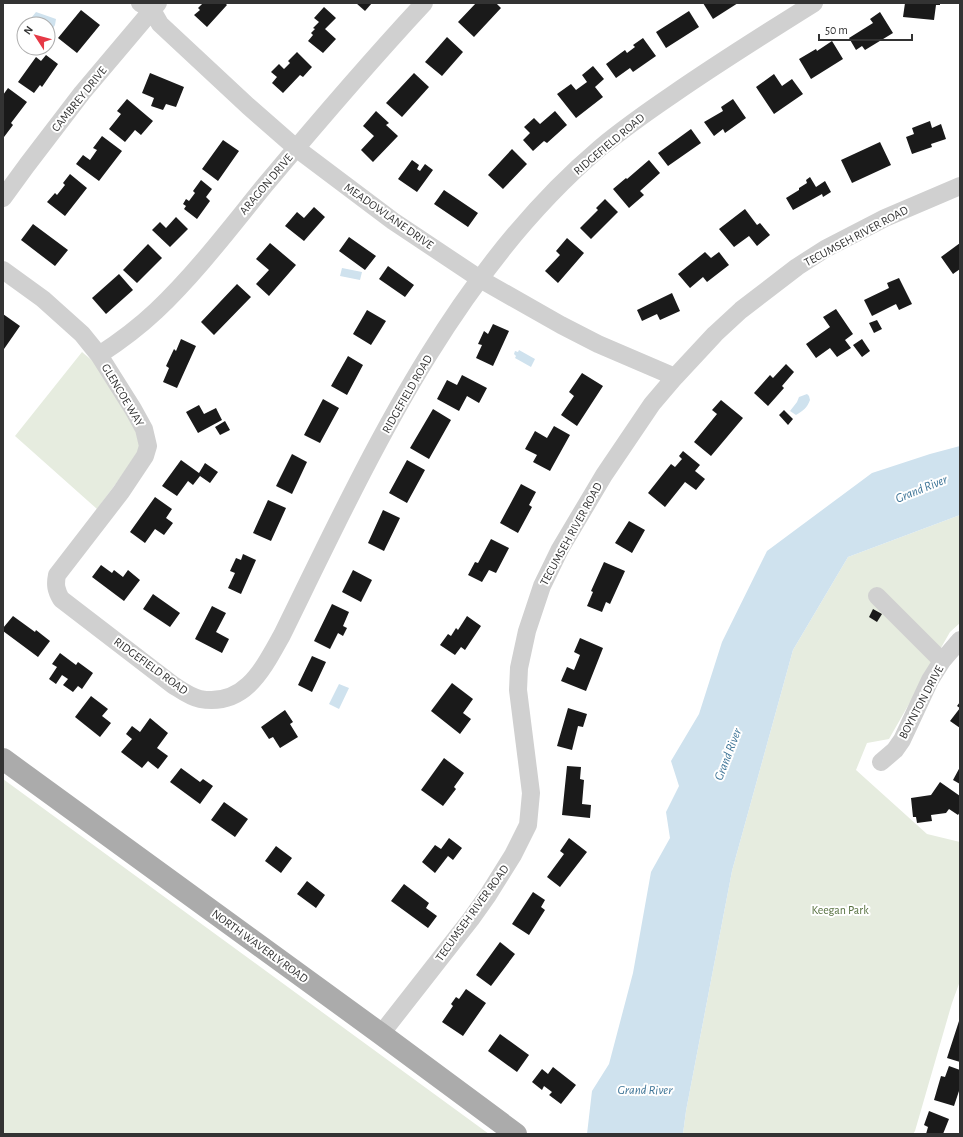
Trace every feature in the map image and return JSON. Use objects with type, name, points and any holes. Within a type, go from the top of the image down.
[{"type":"main road","name":"NORTH WAVERLY ROAD","points":[[3,759],[516,1134]]},
{"type":"street","name":"ARAGON DRIVE","points":[[99,355],[116,344],[156,312],[185,282],[296,148],[381,49],[424,3]]},
{"type":"street","name":"RIDGEFIELD ROAD","points":[[55,584],[56,591],[61,598],[173,685],[187,694],[199,699],[211,700],[228,699],[242,692],[254,680],[282,636],[359,482],[414,379],[452,319],[480,279],[525,223],[556,189],[600,148],[646,113],[814,3]]},
{"type":"street","name":"MEADOWLANE DRIVE","points":[[150,5],[160,24],[248,106],[296,148],[393,221],[480,279],[598,344],[675,377]]},
{"type":"street","name":"CAMBREY DRIVE","points":[[3,198],[150,5]]},
{"type":"street","name":"TECUMSEH RIVER ROAD","points":[[381,1034],[471,919],[501,876],[523,837],[528,825],[531,793],[518,690],[518,668],[533,611],[542,586],[560,549],[604,475],[652,404],[715,334],[741,310],[797,267],[825,249],[885,218],[960,186]]},
{"type":"street","name":"GLENCOE WAY","points":[[3,270],[43,299],[82,334],[99,355],[133,409],[144,429],[148,446],[145,456],[121,492],[57,575],[55,584]]},
{"type":"street","points":[[877,596],[942,661]]},
{"type":"street","name":"BOYNTON DRIVE","points":[[881,762],[895,750],[902,740],[930,680],[942,661],[960,640]]},
{"type":"green space","points":[[82,352],[95,363],[136,429],[142,445],[135,458],[97,509],[15,436]]},
{"type":"green space","name":"Keegan Park","points":[[960,515],[960,623],[950,632],[889,739],[867,743],[856,770],[927,834],[960,842],[960,981],[952,1003],[915,1131],[913,1134],[683,1134],[686,1111],[732,871],[793,650],[848,557]]},
{"type":"green space","points":[[3,779],[489,1134],[3,1134]]},
{"type":"water","points":[[36,12],[47,16],[33,16]]},
{"type":"water","points":[[342,268],[362,272],[360,280],[340,276]]},
{"type":"water","points":[[519,350],[535,359],[531,367],[515,358],[515,351],[518,352]]},
{"type":"water","points":[[807,394],[810,400],[808,405],[801,412],[796,415],[790,411],[799,397]]},
{"type":"water","name":"Grand River","points":[[960,446],[960,515],[848,557],[793,650],[732,871],[686,1111],[683,1134],[587,1134],[592,1091],[609,1064],[633,973],[651,872],[670,838],[666,812],[679,786],[671,761],[699,714],[722,642],[767,551],[872,473]]},
{"type":"water","points":[[339,684],[349,688],[339,709],[329,704]]},
{"type":"building","points":[[203,3],[225,3],[227,5],[207,27],[194,15],[200,10],[198,8]]},
{"type":"building","points":[[356,3],[372,3],[365,11]]},
{"type":"building","points":[[476,3],[496,3],[501,8],[474,37],[458,22]]},
{"type":"building","points":[[703,3],[738,3],[713,19]]},
{"type":"building","points":[[905,3],[940,3],[940,5],[936,5],[934,20],[903,17]]},
{"type":"building","points":[[324,7],[336,18],[325,29],[336,39],[323,53],[308,41],[313,35],[311,33],[315,29],[313,28],[319,22],[314,18]]},
{"type":"building","points":[[81,10],[100,25],[77,53],[58,38]]},
{"type":"building","points":[[689,11],[699,27],[666,48],[656,32]]},
{"type":"building","points":[[880,12],[893,33],[865,50],[862,46],[856,50],[849,38],[873,23],[870,19]]},
{"type":"building","points":[[447,37],[463,52],[442,76],[425,62]]},
{"type":"building","points":[[643,38],[656,56],[633,72],[630,68],[616,78],[606,64],[625,50],[627,53],[635,47],[633,45]]},
{"type":"building","points":[[832,41],[843,59],[811,79],[799,59],[816,49],[817,51]]},
{"type":"building","points":[[297,52],[312,67],[303,77],[300,75],[283,93],[272,83],[277,77],[271,72],[279,64],[284,69],[290,63],[288,61]]},
{"type":"building","points":[[45,56],[47,56],[58,64],[42,87],[40,85],[34,93],[18,82],[36,57],[41,61]]},
{"type":"building","points":[[593,66],[604,79],[595,87],[603,97],[576,118],[557,94],[571,84],[576,90],[587,82],[582,75]]},
{"type":"building","points":[[150,73],[184,87],[176,107],[166,104],[163,110],[151,106],[154,98],[142,93]]},
{"type":"building","points":[[414,73],[429,87],[402,117],[386,103]]},
{"type":"building","points":[[774,74],[782,86],[792,79],[803,94],[774,114],[756,87]]},
{"type":"building","points":[[8,88],[27,102],[11,123],[13,125],[4,137],[3,95]]},
{"type":"building","points":[[127,99],[153,121],[141,135],[135,130],[125,142],[109,129],[121,114],[117,111]]},
{"type":"building","points":[[733,99],[746,118],[725,133],[723,129],[714,136],[704,122],[723,111],[721,107]]},
{"type":"building","points":[[376,111],[389,123],[386,125],[398,136],[373,162],[361,150],[374,136],[363,126]]},
{"type":"building","points":[[555,111],[567,125],[547,143],[544,141],[533,151],[523,140],[530,133],[524,127],[534,118],[540,124]]},
{"type":"building","points":[[930,121],[932,128],[941,124],[946,139],[931,144],[932,147],[912,154],[906,137],[914,134],[912,128]]},
{"type":"building","points":[[691,129],[701,143],[668,166],[658,153]]},
{"type":"building","points":[[102,136],[122,151],[99,181],[76,164],[83,155],[90,160],[97,150],[93,148]]},
{"type":"building","points":[[223,140],[239,151],[218,181],[202,169]]},
{"type":"building","points":[[880,142],[891,165],[852,183],[841,160]]},
{"type":"building","points":[[512,149],[527,164],[503,189],[488,175]]},
{"type":"building","points":[[412,160],[419,165],[417,169],[420,171],[425,164],[433,170],[417,192],[398,179]]},
{"type":"building","points":[[649,160],[660,173],[640,191],[644,195],[629,208],[613,189]]},
{"type":"building","points":[[70,174],[87,188],[65,216],[47,202],[55,193],[57,195],[65,185],[63,183]]},
{"type":"building","points":[[810,177],[816,187],[825,181],[831,192],[823,197],[822,194],[793,210],[786,198],[807,183],[806,180]]},
{"type":"building","points":[[201,180],[212,189],[206,197],[210,201],[197,219],[184,209],[186,206],[183,204],[186,199],[189,201],[195,193],[193,191]]},
{"type":"building","points":[[444,190],[478,213],[468,227],[434,204]]},
{"type":"building","points":[[605,199],[618,212],[591,239],[580,228],[598,210],[596,208]]},
{"type":"building","points":[[314,207],[325,217],[304,241],[285,226],[297,212],[304,218]]},
{"type":"building","points":[[745,209],[757,225],[760,223],[770,235],[757,246],[749,236],[734,247],[719,229]]},
{"type":"building","points":[[176,217],[188,229],[170,247],[152,230],[160,222],[166,228]]},
{"type":"building","points":[[33,224],[68,250],[55,266],[21,240]]},
{"type":"building","points":[[349,237],[376,256],[365,270],[339,251]]},
{"type":"building","points":[[567,238],[584,253],[558,283],[545,271],[560,255],[556,251]]},
{"type":"building","points":[[270,243],[296,265],[269,296],[256,284],[269,270],[256,259]]},
{"type":"building","points":[[960,243],[960,269],[953,274],[941,257]]},
{"type":"building","points":[[148,244],[162,258],[137,283],[123,270]]},
{"type":"building","points":[[705,252],[711,258],[719,252],[729,265],[707,282],[703,277],[690,288],[678,274]]},
{"type":"building","points":[[388,266],[414,285],[405,297],[379,279]]},
{"type":"building","points":[[119,274],[133,290],[106,314],[92,298]]},
{"type":"building","points":[[899,278],[912,304],[899,310],[896,304],[872,316],[864,300],[889,288],[887,283]]},
{"type":"building","points":[[237,284],[251,297],[214,335],[201,322]]},
{"type":"building","points":[[672,293],[680,311],[660,320],[657,314],[642,321],[637,310]]},
{"type":"building","points":[[836,309],[853,334],[845,340],[851,348],[837,357],[830,348],[816,358],[806,344],[830,327],[823,317]]},
{"type":"building","points":[[367,310],[386,321],[371,345],[353,334]]},
{"type":"building","points":[[3,314],[20,326],[4,349],[3,348]]},
{"type":"building","points":[[877,320],[882,329],[874,333],[869,323]]},
{"type":"building","points":[[493,324],[509,331],[493,366],[476,358],[482,345],[478,344],[484,331],[488,334]]},
{"type":"building","points":[[181,339],[196,346],[177,388],[163,382],[169,368],[166,366],[174,349],[176,351]]},
{"type":"building","points":[[862,339],[870,351],[862,357],[853,345]]},
{"type":"building","points":[[348,356],[363,365],[347,395],[331,386]]},
{"type":"building","points":[[786,364],[794,372],[782,386],[784,388],[768,406],[754,393],[770,375],[773,378]]},
{"type":"building","points":[[582,373],[603,386],[577,426],[561,415],[574,396],[569,392]]},
{"type":"building","points":[[462,375],[487,388],[479,403],[467,396],[459,411],[437,399],[447,380],[457,385]]},
{"type":"building","points":[[323,399],[339,408],[320,443],[304,435]]},
{"type":"building","points":[[721,400],[743,418],[711,456],[694,442],[717,414],[712,410]]},
{"type":"building","points":[[199,405],[204,414],[216,408],[222,420],[198,433],[186,412]]},
{"type":"building","points":[[433,409],[451,420],[429,459],[410,448]]},
{"type":"building","points":[[784,410],[793,419],[788,425],[779,415]]},
{"type":"building","points":[[225,421],[230,430],[220,435],[215,427]]},
{"type":"building","points":[[554,426],[570,435],[550,471],[533,462],[537,455],[525,449],[535,431],[547,438]]},
{"type":"building","points":[[683,451],[700,465],[695,471],[705,479],[696,490],[685,482],[665,507],[648,493],[671,464],[675,467],[682,459],[679,456]]},
{"type":"building","points":[[292,454],[307,462],[292,494],[276,486]]},
{"type":"building","points":[[181,460],[199,473],[205,463],[218,472],[210,483],[200,476],[193,485],[188,481],[177,496],[162,486]]},
{"type":"building","points":[[407,460],[425,470],[407,503],[389,493]]},
{"type":"building","points":[[521,484],[536,492],[529,505],[532,507],[518,533],[500,523]]},
{"type":"building","points":[[155,497],[172,509],[166,518],[173,523],[164,535],[155,529],[145,543],[130,532]]},
{"type":"building","points":[[268,500],[286,508],[271,541],[253,533]]},
{"type":"building","points":[[383,510],[400,518],[384,551],[368,543]]},
{"type":"building","points":[[629,521],[645,530],[632,553],[615,543]]},
{"type":"building","points":[[491,539],[509,548],[496,573],[489,570],[482,582],[468,575],[475,562],[478,563]]},
{"type":"building","points":[[243,554],[256,560],[241,594],[228,588],[235,573],[230,571],[236,558],[241,560]]},
{"type":"building","points":[[604,562],[625,571],[610,604],[606,602],[602,612],[587,606],[593,592],[591,591]]},
{"type":"building","points":[[101,565],[112,573],[114,570],[123,577],[128,570],[140,580],[124,601],[92,577]]},
{"type":"building","points":[[353,570],[372,580],[361,602],[342,592]]},
{"type":"building","points":[[153,594],[180,613],[170,627],[143,609]]},
{"type":"building","points":[[332,604],[349,612],[343,626],[347,628],[343,636],[338,633],[330,649],[314,641]]},
{"type":"building","points":[[212,606],[226,613],[216,632],[229,639],[222,653],[195,639]]},
{"type":"building","points":[[873,609],[882,614],[877,622],[869,617]]},
{"type":"building","points":[[13,616],[35,632],[36,630],[50,641],[38,657],[3,631],[3,628]]},
{"type":"building","points":[[467,616],[481,626],[465,650],[461,647],[455,655],[440,645],[448,634],[451,636],[456,628],[458,630]]},
{"type":"building","points":[[580,638],[603,648],[586,691],[561,681],[567,667],[574,670],[580,655],[574,652]]},
{"type":"building","points":[[60,653],[76,665],[78,662],[93,673],[82,689],[78,686],[73,692],[63,685],[68,679],[62,675],[56,684],[49,679],[57,667],[52,664]]},
{"type":"building","points":[[312,656],[326,662],[312,692],[298,685]]},
{"type":"building","points":[[452,683],[473,699],[463,713],[471,719],[460,734],[431,711]]},
{"type":"building","points":[[91,696],[108,709],[102,716],[111,723],[100,737],[75,717]]},
{"type":"building","points":[[568,708],[587,714],[583,727],[578,726],[572,750],[557,746]]},
{"type":"building","points":[[960,708],[960,728],[950,721]]},
{"type":"building","points":[[285,710],[293,722],[290,724],[298,737],[280,748],[273,737],[269,739],[261,727]]},
{"type":"building","points":[[150,718],[168,733],[157,748],[168,756],[158,769],[148,761],[142,768],[121,752],[132,739],[126,734],[132,726],[140,732]]},
{"type":"building","points":[[444,758],[464,773],[454,787],[456,789],[443,806],[421,790]]},
{"type":"building","points":[[567,766],[581,767],[580,779],[584,780],[582,804],[591,805],[590,818],[562,815]]},
{"type":"building","points":[[960,767],[960,784],[953,780]]},
{"type":"building","points":[[181,768],[200,782],[203,779],[213,786],[200,804],[170,782]]},
{"type":"building","points":[[940,782],[960,796],[960,812],[958,815],[949,809],[946,813],[931,815],[932,821],[917,823],[916,817],[913,817],[911,798],[931,795]]},
{"type":"building","points":[[224,802],[248,819],[235,837],[211,820]]},
{"type":"building","points":[[449,838],[462,848],[453,860],[448,856],[435,873],[422,862],[435,845],[441,849]]},
{"type":"building","points":[[569,838],[587,852],[560,887],[547,877],[564,854],[560,851]]},
{"type":"building","points":[[276,846],[292,858],[281,873],[265,861]]},
{"type":"building","points":[[307,881],[325,895],[316,908],[297,894]]},
{"type":"building","points":[[404,884],[429,903],[426,908],[437,916],[428,928],[391,901]]},
{"type":"building","points":[[533,892],[545,900],[541,907],[545,910],[529,935],[512,924]]},
{"type":"building","points":[[500,942],[515,954],[491,986],[476,975]]},
{"type":"building","points":[[466,989],[486,1003],[463,1036],[442,1022],[453,1006],[451,1004],[456,997],[459,999]]},
{"type":"building","points":[[959,1021],[960,1022],[960,1062],[947,1058]]},
{"type":"building","points":[[500,1034],[529,1055],[517,1072],[488,1051]]},
{"type":"building","points":[[949,1066],[960,1070],[960,1088],[954,1106],[934,1100],[941,1076],[945,1077]]},
{"type":"building","points":[[553,1067],[576,1085],[561,1104],[549,1095],[552,1092],[544,1086],[542,1090],[532,1082],[542,1069],[548,1074]]},
{"type":"building","points":[[929,1111],[949,1119],[943,1134],[926,1134],[928,1127],[924,1125]]}]
